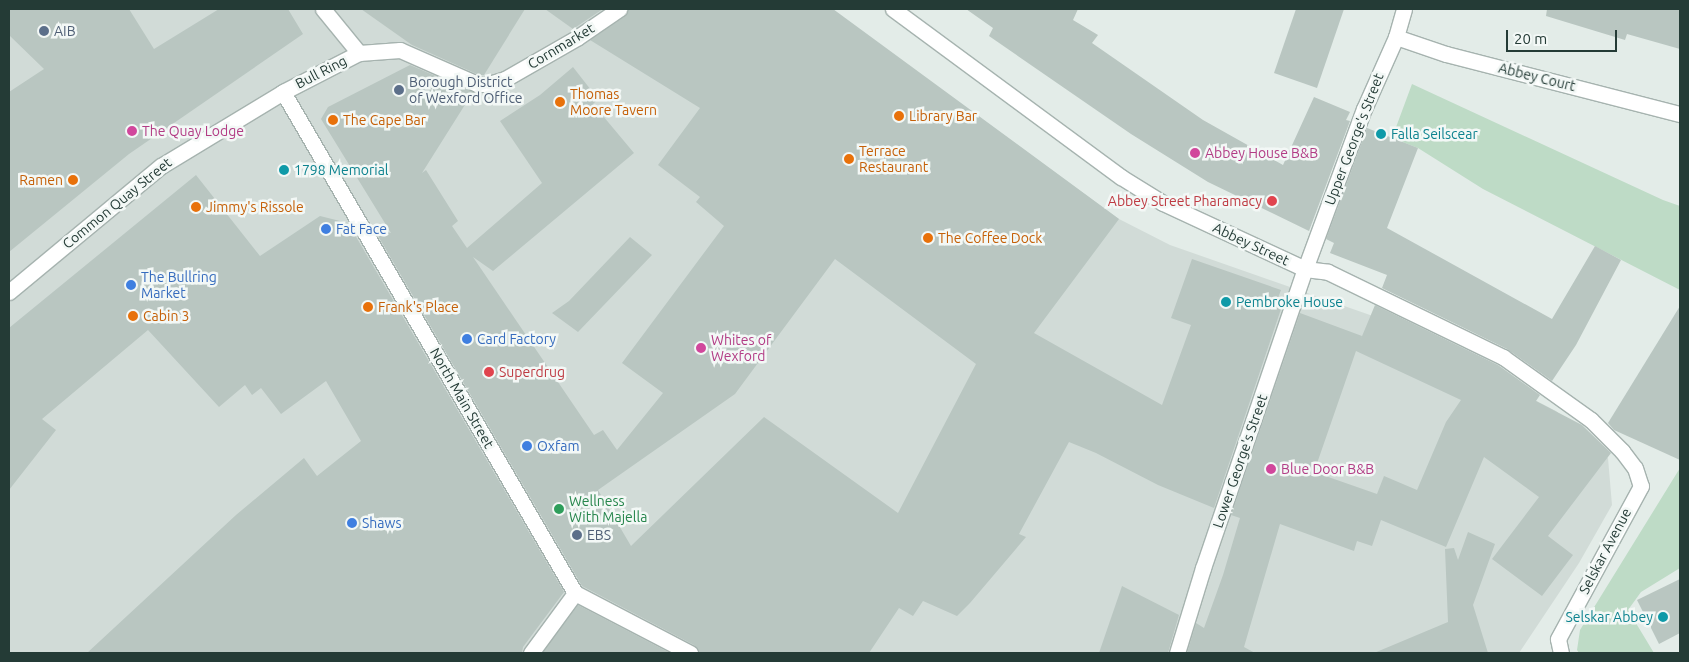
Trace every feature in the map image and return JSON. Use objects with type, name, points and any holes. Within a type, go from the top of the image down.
[{"type":"street","points":[[324,9],[359,53]]},
{"type":"street","name":"Cornmarket","points":[[359,53],[400,50],[477,84],[489,84],[505,79],[578,37],[618,9]]},
{"type":"street","name":"Abbey Street","points":[[893,9],[1121,178],[1163,203],[1305,269],[1328,272],[1503,358],[1591,420],[1622,451]]},
{"type":"street","name":"Upper George's Street","points":[[1305,269],[1364,109],[1396,37],[1404,9]]},
{"type":"street","name":"Abbey Court","points":[[1396,37],[1446,54],[1680,114]]},
{"type":"street","name":"Bull Ring","points":[[283,92],[359,53]]},
{"type":"street","name":"Common Quay Street","points":[[9,292],[161,166],[283,92]]},
{"type":"street","name":"North Main Street","points":[[283,92],[575,593]]},
{"type":"street","name":"Lower George's Street","points":[[1177,653],[1203,568],[1305,269]]},
{"type":"street","name":"Selskar Avenue","points":[[1561,653],[1558,639],[1641,486],[1635,468],[1622,451]]},
{"type":"street","points":[[531,653],[575,593],[690,653]]},
{"type":"shaded area","points":[[9,9],[831,9],[1119,219],[1170,245],[1370,315],[1556,411],[1608,458],[1612,505],[1579,563],[1519,653],[9,653]]},
{"type":"green space","points":[[1412,84],[1663,200],[1680,206],[1680,290],[1483,189],[1418,148],[1392,138]]},
{"type":"green space","points":[[1680,468],[1680,568],[1641,592],[1628,610],[1654,653],[1579,653],[1577,650],[1580,630]]},
{"type":"building","points":[[9,9],[129,9],[154,49],[219,9],[288,9],[303,34],[129,154],[9,252],[9,92],[44,69],[9,35]]},
{"type":"building","points":[[361,9],[525,9],[484,75],[479,75],[412,45]]},
{"type":"building","points":[[545,9],[603,9],[573,29]]},
{"type":"building","points":[[628,9],[833,9],[1119,219],[1034,333],[1162,405],[1191,325],[1171,318],[1192,259],[1281,290],[1276,303],[1282,306],[1214,508],[1158,485],[1096,453],[1069,442],[1019,534],[1026,537],[970,603],[957,616],[923,601],[913,616],[899,608],[869,653],[699,653],[694,645],[582,586],[374,229],[391,233],[321,119],[328,107],[410,65],[473,92],[422,173],[426,170],[458,221],[452,226],[467,248],[542,183],[500,121],[540,95],[573,67],[598,99],[593,104],[634,153],[493,271],[473,257],[594,435],[603,430],[617,450],[663,393],[622,363],[724,226],[696,202],[700,197],[658,165],[700,108],[590,40],[624,17]],"holes":[[[835,259],[976,364],[898,513],[764,417],[631,546],[598,490],[735,394]]]},
{"type":"building","points":[[966,9],[1078,9],[1073,20],[1098,35],[1092,43],[1203,120],[1283,165],[1314,97],[1350,112],[1346,120],[1350,121],[1309,231],[1208,182],[1131,134],[989,36],[993,28]]},
{"type":"building","points":[[1296,9],[1344,9],[1317,88],[1274,73]]},
{"type":"building","points":[[1547,9],[1680,9],[1680,49],[1627,34],[1625,40],[1546,16]]},
{"type":"building","points":[[1367,128],[1418,148],[1387,228],[1552,319],[1595,246],[1621,260],[1576,345],[1552,381],[1507,349],[1382,288],[1387,275],[1330,253],[1334,243],[1326,239]]},
{"type":"building","points":[[196,175],[260,256],[320,216],[348,223],[564,592],[523,647],[522,653],[87,653],[236,515],[304,458],[317,476],[361,441],[326,381],[281,414],[261,388],[252,395],[245,385],[219,407],[148,330],[42,419],[56,430],[9,490],[9,328]]},
{"type":"building","points":[[630,237],[652,255],[578,332],[552,313],[569,301]]},
{"type":"building","points":[[1375,305],[1498,365],[1540,395],[1536,401],[1582,425],[1611,453],[1548,536],[1573,555],[1542,596],[1492,559],[1539,497],[1484,457],[1446,547],[1381,520],[1372,546],[1357,541],[1354,551],[1280,524],[1244,647],[1255,653],[1187,653],[1196,623],[1204,628],[1223,575],[1240,518],[1231,515],[1300,313],[1362,336],[1360,341]],"holes":[[[1356,351],[1461,400],[1446,422],[1417,490],[1384,476],[1377,494],[1314,472]]]},
{"type":"building","points":[[1680,306],[1680,460],[1614,430],[1608,423]]},
{"type":"building","points":[[1468,532],[1495,544],[1473,605],[1488,653],[1374,653],[1448,622],[1445,549],[1454,548],[1458,560]]},
{"type":"building","name":"Selskar Abbey","points":[[1680,579],[1680,633],[1659,644],[1637,600]]},
{"type":"building","points":[[1122,586],[1179,615],[1168,653],[1099,653]]},
{"type":"building","points":[[578,605],[670,653],[542,653]]},
{"type":"place","name":"AIB","points":[[44,31]]},
{"type":"place","name":"Borough District of Wexford Office","points":[[399,90]]},
{"type":"place","name":"Thomas Moore Tavern","points":[[560,102]]},
{"type":"place","name":"Library Bar","points":[[899,116]]},
{"type":"place","name":"The Cape Bar","points":[[333,120]]},
{"type":"place","name":"The Quay Lodge","points":[[132,131]]},
{"type":"place","name":"Falla Seilscear","points":[[1381,134]]},
{"type":"place","name":"Abbey House B&B","points":[[1195,153]]},
{"type":"place","name":"Terrace Restaurant","points":[[849,159]]},
{"type":"place","name":"1798 Memorial","points":[[284,170]]},
{"type":"place","name":"Ramen","points":[[73,180]]},
{"type":"place","name":"Abbey Street Pharamacy","points":[[1272,201]]},
{"type":"place","name":"Jimmy's Rissole","points":[[196,207]]},
{"type":"place","name":"Fat Face","points":[[326,229]]},
{"type":"place","name":"The Coffee Dock","points":[[928,238]]},
{"type":"place","name":"The Bullring Market","points":[[131,285]]},
{"type":"place","name":"Pembroke House","points":[[1226,302]]},
{"type":"place","name":"Frank's Place","points":[[368,307]]},
{"type":"place","name":"Cabin 3","points":[[133,316]]},
{"type":"place","name":"Card Factory","points":[[467,339]]},
{"type":"place","name":"Whites of Wexford","points":[[701,348]]},
{"type":"place","name":"Superdrug","points":[[489,372]]},
{"type":"place","name":"Oxfam","points":[[527,446]]},
{"type":"place","name":"Blue Door B&B","points":[[1271,469]]},
{"type":"place","name":"Wellness With Majella","points":[[559,509]]},
{"type":"place","name":"Shaws","points":[[352,523]]},
{"type":"place","name":"EBS","points":[[577,535]]},
{"type":"place","name":"Selskar Abbey","points":[[1663,617]]}]
